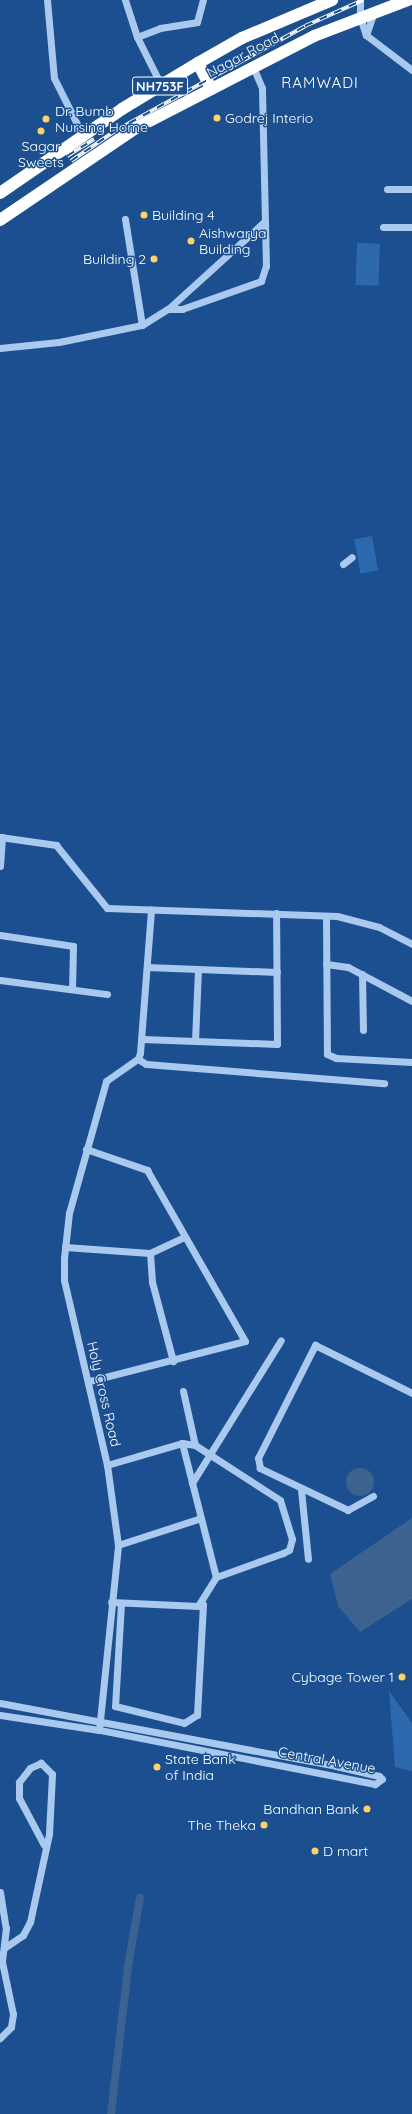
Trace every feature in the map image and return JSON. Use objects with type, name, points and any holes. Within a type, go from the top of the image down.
[{"type":"highway","name":"Nagar Road","points":[[0,193],[83,136],[161,85],[198,63],[242,38],[332,0]]},
{"type":"highway","name":"Nagar Road","points":[[0,220],[136,128],[253,66],[360,17],[408,0]]},
{"type":"highway","points":[[198,63],[211,89]]},
{"type":"street","points":[[47,0],[54,78],[83,136]]},
{"type":"street","points":[[125,0],[137,38],[161,85]]},
{"type":"street","points":[[137,38],[160,28],[198,22],[203,0]]},
{"type":"street","points":[[360,0],[360,17],[366,35],[412,70]]},
{"type":"street","points":[[366,35],[374,12]]},
{"type":"street","points":[[168,309],[182,309],[261,281],[266,266],[262,88],[253,66]]},
{"type":"street","points":[[387,189],[412,189]]},
{"type":"street","points":[[125,219],[142,326]]},
{"type":"street","points":[[0,348],[59,342],[142,326],[168,309],[264,222]]},
{"type":"street","points":[[383,227],[412,227]]},
{"type":"street","points":[[344,564],[352,557]]},
{"type":"street","points":[[0,866],[1,837],[56,845],[107,908],[326,916],[372,924],[412,944]]},
{"type":"street","points":[[151,909],[142,1039],[138,1059],[146,1064],[384,1083]]},
{"type":"street","points":[[142,1039],[277,1044],[276,913]]},
{"type":"street","points":[[326,916],[327,1054],[336,1058],[412,1062]]},
{"type":"street","points":[[0,936],[73,946],[72,989]]},
{"type":"street","points":[[326,964],[342,965],[412,1001]]},
{"type":"street","points":[[147,967],[277,972]]},
{"type":"street","points":[[195,1040],[198,969]]},
{"type":"street","points":[[362,974],[363,1030]]},
{"type":"street","points":[[0,980],[107,994]]},
{"type":"street","name":"Holy Cross Road","points":[[99,1730],[118,1545],[107,1466],[89,1381],[64,1280],[65,1247],[69,1213],[106,1081],[114,1072],[138,1059]]},
{"type":"street","points":[[86,1149],[147,1170],[245,1341],[173,1361],[89,1381]]},
{"type":"street","points":[[65,1247],[150,1253],[185,1237]]},
{"type":"street","points":[[150,1253],[152,1282],[173,1361]]},
{"type":"street","points":[[192,1483],[212,1455],[281,1340]]},
{"type":"street","points":[[373,1496],[348,1510],[301,1490],[260,1468],[258,1458],[315,1345],[412,1393]]},
{"type":"street","points":[[183,1391],[195,1445]]},
{"type":"street","points":[[107,1466],[182,1443],[195,1445],[280,1500],[292,1539],[289,1550],[216,1578]]},
{"type":"street","points":[[122,1603],[115,1706],[184,1723],[197,1715],[203,1604],[216,1578],[182,1443]]},
{"type":"street","points":[[301,1490],[308,1559]]},
{"type":"street","points":[[118,1545],[201,1518]]},
{"type":"street","points":[[111,1602],[203,1604]]},
{"type":"street","name":"Central Avenue","points":[[0,1703],[100,1720],[287,1756],[379,1776],[382,1780],[375,1784],[99,1730],[0,1715]]},
{"type":"street","points":[[229,1755],[231,1745]]},
{"type":"street","points":[[285,1766],[287,1756]]},
{"type":"street","points":[[4,1948],[23,1935],[30,1922],[44,1845],[49,1834],[52,1774],[40,1763],[30,1768],[19,1782],[19,1798],[44,1845]]},
{"type":"street","points":[[0,1892],[6,1928],[2,1962],[13,2014],[11,2027],[0,2038]]},
{"type":"shaded area","points":[[357,243],[380,244],[379,286],[356,285]]},
{"type":"shaded area","points":[[372,536],[378,570],[360,574],[354,539]]},
{"type":"shaded area","points":[[360,1468],[370,1472],[374,1482],[370,1492],[360,1496],[350,1492],[346,1482],[350,1472]]},
{"type":"shaded area","points":[[412,1518],[412,1599],[360,1632],[338,1606],[330,1574]]},
{"type":"shaded area","points":[[389,1691],[412,1723],[412,1771],[395,1767]]},
{"type":"waterway","points":[[111,2114],[128,1966],[140,1898]]},
{"type":"railway","points":[[71,161],[115,131],[305,26],[363,0]]},
{"type":"railway","points":[[67,156],[94,139]]},
{"type":"place","name":"Godrej Interio","points":[[217,118]]},
{"type":"place","name":"Dr. Bumb Nursing Home","points":[[46,119]]},
{"type":"place","name":"Sagar Sweets","points":[[41,131]]},
{"type":"place","name":"Building 4","points":[[144,215]]},
{"type":"place","name":"Aishwarya Building","points":[[191,241]]},
{"type":"place","name":"Building 2","points":[[154,259]]},
{"type":"place","name":"Cybage Tower 1","points":[[402,1677]]},
{"type":"place","name":"State Bank of India","points":[[157,1767]]},
{"type":"place","name":"Bandhan Bank","points":[[367,1809]]},
{"type":"place","name":"The Theka","points":[[264,1825]]},
{"type":"place","name":"D mart","points":[[315,1851]]},
{"type":"district","name":"RAMWADI","points":[[320,83]]}]
